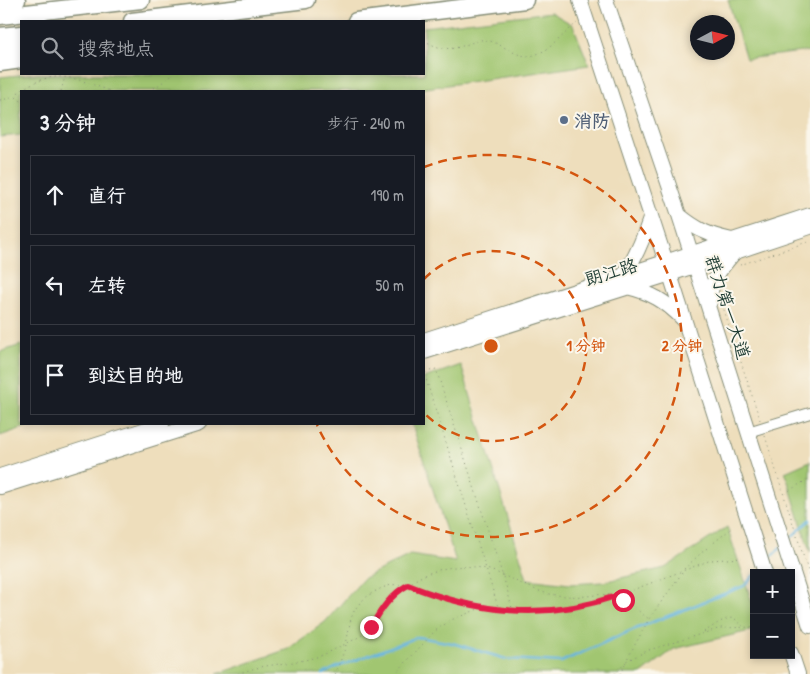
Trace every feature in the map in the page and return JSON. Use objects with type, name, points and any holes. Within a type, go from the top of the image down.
[{"type":"highway","points":[[0,2],[17,0]]},
{"type":"highway","points":[[0,16],[142,0]]},
{"type":"highway","points":[[140,20],[306,0]]},
{"type":"highway","points":[[225,20],[313,0]]},
{"type":"highway","points":[[364,20],[525,0]]},
{"type":"highway","points":[[0,36],[20,34]]},
{"type":"highway","points":[[0,51],[20,48]]},
{"type":"highway","points":[[0,63],[20,60]]},
{"type":"main road","points":[[580,0],[764,569]]},
{"type":"main road","name":"群力第一大道","points":[[606,0],[679,215],[810,626]]},
{"type":"main road","points":[[679,215],[694,228],[735,245],[710,288],[709,310]]},
{"type":"main road","name":"朗江路","points":[[425,340],[668,268],[735,245],[810,215]]},
{"type":"main road","points":[[651,216],[625,281],[668,304],[685,321]]},
{"type":"main road","name":"朗江路","points":[[735,245],[810,227]]},
{"type":"main road","name":"朗江路","points":[[425,352],[625,281]]},
{"type":"main road","points":[[0,476],[159,425]]},
{"type":"main road","points":[[0,487],[196,425]]},
{"type":"main road","points":[[793,659],[798,674]]},
{"type":"street","points":[[748,432],[810,412]]},
{"type":"path","points":[[425,41],[442,49],[454,49],[475,41],[486,40],[506,47],[515,54],[526,56],[537,54],[557,41],[585,16]]},
{"type":"path","points":[[151,90],[173,75]]},
{"type":"path","points":[[61,90],[65,77]]},
{"type":"path","points":[[24,90],[34,83],[75,77],[108,90]]},
{"type":"path","points":[[0,100],[20,93]]},
{"type":"path","points":[[16,96],[20,100]]},
{"type":"path","points":[[736,267],[810,241]]},
{"type":"path","points":[[722,290],[722,304],[810,577]]},
{"type":"path","points":[[425,373],[436,369],[513,612]]},
{"type":"path","points":[[425,376],[487,569],[498,610]]},
{"type":"path","points":[[784,493],[810,478]]},
{"type":"path","points":[[615,674],[632,652],[649,619],[683,571],[700,554],[733,527]]},
{"type":"path","points":[[335,674],[343,657],[350,620],[359,603],[383,587],[398,584],[408,585],[424,592],[481,608],[513,612],[549,611],[584,605],[616,596],[711,560],[742,558]]},
{"type":"path","points":[[807,566],[810,563]]},
{"type":"path","points":[[238,674],[260,667],[310,660],[330,652],[365,632],[371,627],[395,595],[425,574],[435,570],[462,567],[487,569],[519,584],[548,594],[567,596],[608,594],[623,600],[649,619]]},
{"type":"path","points":[[395,674],[435,631],[451,620],[481,608]]},
{"type":"path","points":[[703,633],[730,618],[734,618],[743,627]]},
{"type":"path","points":[[620,674],[626,661],[649,650],[728,627],[750,627]]},
{"type":"green space","points":[[728,0],[810,0],[810,51],[746,59],[735,23],[735,15],[733,15]]},
{"type":"green space","points":[[551,12],[573,25],[589,65],[412,90],[20,90],[20,135],[0,137],[0,77],[20,75],[425,75],[425,27]]},
{"type":"green space","points":[[20,345],[20,425],[31,425],[0,436],[0,352]]},
{"type":"green space","points":[[461,365],[527,579],[570,584],[603,582],[665,568],[727,527],[750,596],[750,631],[674,649],[641,674],[217,674],[288,649],[325,622],[364,578],[410,555],[456,562],[412,425],[425,425],[425,378]]},
{"type":"green space","points":[[810,461],[810,552],[785,472]]},
{"type":"waterway","points":[[787,541],[810,520]]},
{"type":"waterway","points":[[766,562],[780,548]]},
{"type":"waterway","points":[[323,674],[418,637],[452,643],[506,659],[561,662],[630,631],[744,586],[750,579]]},
{"type":"place","name":"消防","points":[[564,120]]},
{"type":"route","points":[[371,627],[385,606],[408,585],[424,592],[481,608],[519,612],[549,611],[584,605],[616,596],[623,600]]}]
